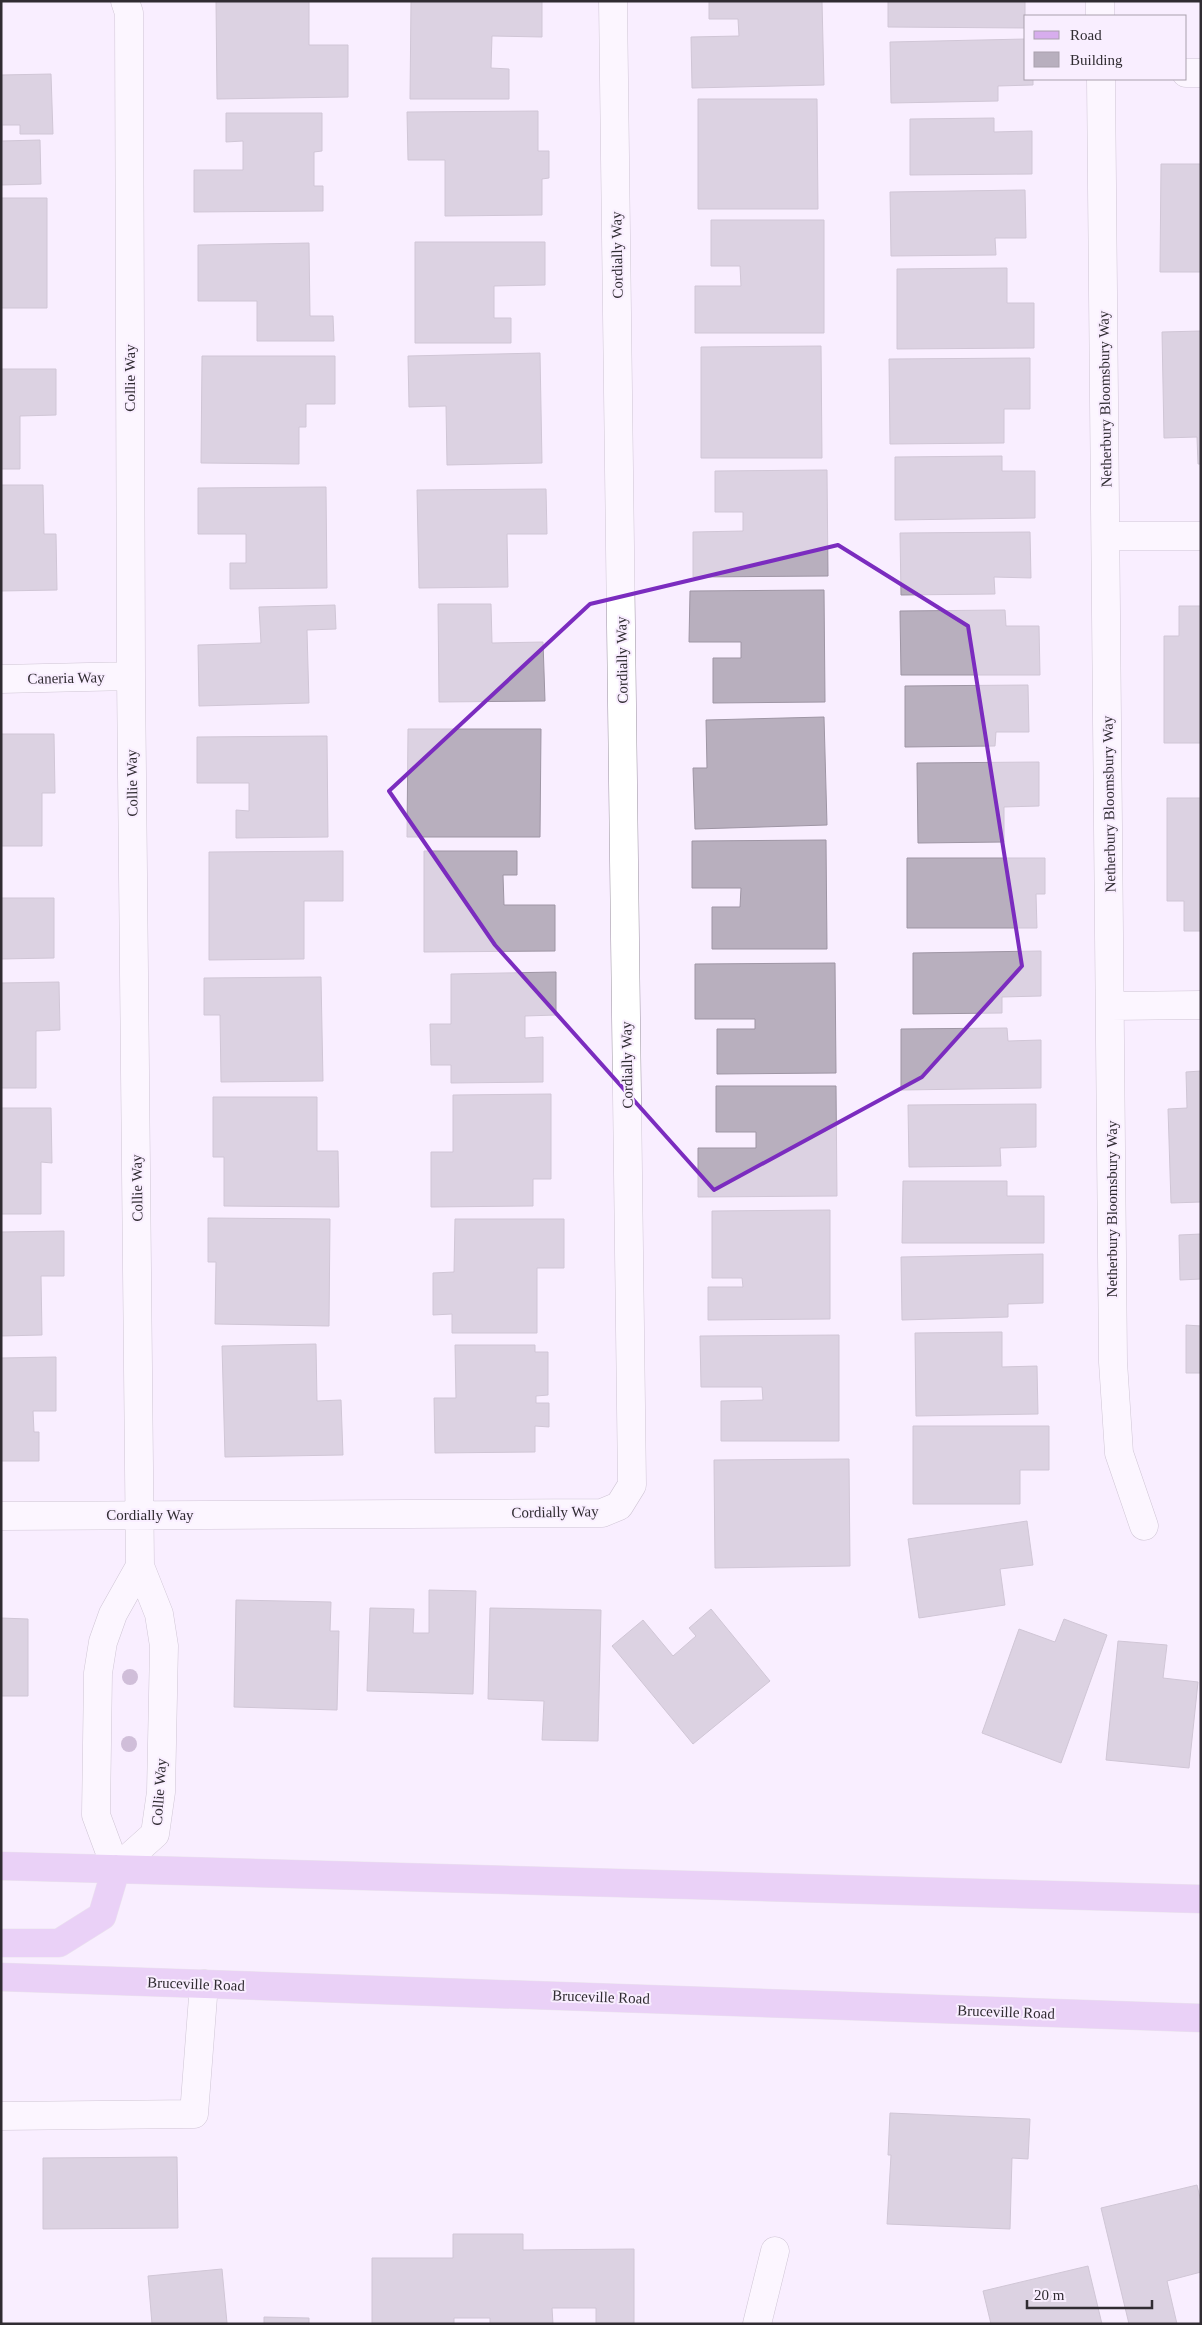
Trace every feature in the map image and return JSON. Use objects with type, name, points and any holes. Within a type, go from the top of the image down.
[{"type":"main road","points":[[1,1866],[1201,1899]]},
{"type":"main road","points":[[1,1943],[59,1943],[102,1916],[116,1869]]},
{"type":"main road","name":"Bruceville Road","points":[[1,1976],[1201,2018]]},
{"type":"street","name":"Collie Way","points":[[125,1],[129,13],[131,676],[141,1515],[140,1566],[158,1614],[164,1646],[161,1792],[155,1834],[116,1869],[96,1815],[98,1673],[103,1642],[113,1614],[140,1566]]},
{"type":"street","name":"Cordially Way","points":[[1,1516],[602,1513],[619,1506],[632,1485],[614,1]]},
{"type":"street","points":[[1100,1],[1100,15]]},
{"type":"street","points":[[1187,73],[1201,72]]},
{"type":"street","name":"Netherbury Bloomsbury Way","points":[[1101,80],[1113,1362],[1119,1453],[1144,1526]]},
{"type":"street","points":[[1106,536],[1201,536]]},
{"type":"street","name":"Caneria Way","points":[[1,679],[131,676]]},
{"type":"street","points":[[1111,1006],[1201,1005]]},
{"type":"street","points":[[1,2116],[194,2114],[204,1984]]},
{"type":"street","points":[[757,2324],[775,2251]]},
{"type":"highlighted area","points":[[838,545],[968,626],[1022,966],[922,1077],[714,1190],[495,945],[389,791],[590,604]]},
{"type":"building","points":[[216,1],[309,1],[309,45],[348,45],[348,97],[217,99]]},
{"type":"building","points":[[411,1],[542,1],[542,37],[492,36],[491,68],[509,69],[509,99],[410,99]]},
{"type":"building","points":[[709,1],[822,1],[824,85],[692,88],[691,37],[739,36],[738,19],[709,19]]},
{"type":"building","points":[[888,1],[1025,1],[1024,28],[888,27]]},
{"type":"building","points":[[1024,39],[1024,80],[1033,80],[1033,85],[998,86],[998,101],[891,103],[890,42]]},
{"type":"building","points":[[51,74],[53,134],[20,134],[20,125],[2,125],[2,141],[40,140],[41,184],[1,185],[1,75]]},
{"type":"building","points":[[698,99],[817,99],[818,209],[698,209]]},
{"type":"building","points":[[538,111],[538,151],[549,151],[549,178],[542,179],[542,215],[445,216],[445,160],[408,160],[407,112]]},
{"type":"building","points":[[226,113],[322,113],[322,151],[314,152],[314,186],[323,186],[323,211],[194,212],[194,170],[243,170],[243,141],[226,142]]},
{"type":"building","points":[[994,118],[994,132],[1032,131],[1032,174],[910,175],[910,119]]},
{"type":"building","points":[[1161,164],[1201,164],[1201,272],[1160,272]]},
{"type":"building","points":[[1025,190],[1026,238],[995,238],[996,255],[891,256],[890,192]]},
{"type":"building","points":[[1,198],[47,198],[47,308],[1,308]]},
{"type":"building","points":[[711,220],[824,220],[824,333],[695,333],[695,286],[741,286],[740,266],[711,266]]},
{"type":"building","points":[[415,242],[545,242],[545,285],[494,286],[494,318],[511,318],[511,343],[415,343]]},
{"type":"building","points":[[309,243],[310,316],[333,316],[334,341],[257,341],[257,301],[198,301],[198,245]]},
{"type":"building","points":[[1007,268],[1007,303],[1034,303],[1034,348],[897,349],[897,269]]},
{"type":"building","points":[[1201,331],[1201,464],[1198,464],[1197,437],[1164,438],[1162,332]]},
{"type":"building","points":[[821,346],[822,458],[701,458],[701,347]]},
{"type":"building","points":[[540,353],[542,463],[447,465],[446,406],[409,407],[408,356]]},
{"type":"building","points":[[202,356],[335,356],[335,404],[306,404],[306,427],[299,427],[299,464],[201,463]]},
{"type":"building","points":[[1030,358],[1030,409],[1004,409],[1004,443],[890,444],[889,359]]},
{"type":"building","points":[[1,369],[56,369],[56,415],[20,416],[20,469],[1,469]]},
{"type":"building","points":[[1002,456],[1002,471],[1035,471],[1035,518],[895,520],[895,457]]},
{"type":"building","points":[[827,470],[828,576],[693,577],[693,532],[743,531],[743,512],[715,512],[715,471]]},
{"type":"building","points":[[1,485],[43,485],[44,534],[56,534],[57,590],[1,591]]},
{"type":"building","points":[[326,487],[327,588],[230,589],[230,563],[246,563],[246,534],[198,534],[198,488]]},
{"type":"building","points":[[546,489],[547,534],[507,534],[508,587],[419,588],[417,490]]},
{"type":"building","points":[[1030,532],[1031,578],[994,577],[995,594],[901,595],[900,533]]},
{"type":"building","points":[[824,590],[825,702],[713,703],[713,658],[741,658],[741,642],[689,642],[690,591]]},
{"type":"building","points":[[438,604],[491,604],[492,643],[543,642],[545,701],[439,702]]},
{"type":"building","points":[[335,605],[336,629],[307,630],[309,703],[199,706],[198,645],[261,643],[259,607]]},
{"type":"building","points":[[1179,606],[1201,606],[1201,743],[1164,743],[1164,636],[1179,636]]},
{"type":"building","points":[[1005,610],[1006,626],[1039,626],[1040,675],[901,675],[900,611]]},
{"type":"building","points":[[1028,685],[1029,732],[996,732],[995,746],[905,747],[905,686]]},
{"type":"building","points":[[824,717],[827,825],[695,829],[693,768],[707,768],[706,720]]},
{"type":"building","points":[[408,729],[541,729],[540,837],[407,837]]},
{"type":"building","points":[[1,734],[54,734],[55,793],[42,793],[42,846],[1,846]]},
{"type":"building","points":[[327,736],[328,837],[236,838],[236,810],[249,811],[249,783],[197,783],[197,737]]},
{"type":"building","points":[[1039,762],[1039,806],[1004,807],[1004,842],[918,843],[917,763]]},
{"type":"building","points":[[1167,798],[1201,798],[1201,931],[1184,931],[1184,901],[1167,901]]},
{"type":"building","points":[[826,840],[827,949],[712,949],[712,907],[740,907],[741,888],[692,888],[692,841]]},
{"type":"building","points":[[343,851],[343,901],[304,901],[304,959],[209,960],[209,852]]},
{"type":"building","points":[[424,851],[517,851],[517,875],[503,875],[504,905],[555,905],[555,951],[424,952]]},
{"type":"building","points":[[907,858],[1045,858],[1045,894],[1036,894],[1037,928],[907,928]]},
{"type":"building","points":[[1,898],[54,898],[54,958],[1,959]]},
{"type":"building","points":[[1041,951],[1041,996],[1002,997],[1002,1013],[913,1014],[913,953]]},
{"type":"building","points":[[835,963],[836,1073],[717,1074],[717,1029],[755,1029],[755,1019],[695,1019],[695,964]]},
{"type":"building","points":[[556,972],[556,1015],[525,1016],[525,1038],[543,1037],[543,1082],[451,1083],[451,1065],[431,1065],[430,1024],[451,1024],[451,974]]},
{"type":"building","points":[[321,977],[323,1081],[221,1082],[220,1015],[204,1015],[204,978]]},
{"type":"building","points":[[59,982],[60,1030],[36,1031],[36,1088],[1,1088],[1,983]]},
{"type":"building","points":[[1007,1028],[1008,1041],[1041,1040],[1041,1088],[901,1090],[901,1029]]},
{"type":"building","points":[[1201,1071],[1201,1202],[1171,1203],[1168,1109],[1187,1108],[1186,1072]]},
{"type":"building","points":[[716,1086],[836,1086],[837,1196],[698,1197],[698,1148],[756,1148],[756,1132],[716,1132]]},
{"type":"building","points":[[551,1094],[551,1179],[533,1179],[533,1206],[431,1207],[431,1152],[453,1152],[453,1095]]},
{"type":"building","points":[[213,1097],[317,1097],[317,1151],[338,1151],[339,1207],[224,1206],[224,1157],[213,1157]]},
{"type":"building","points":[[1036,1104],[1036,1147],[1000,1148],[1001,1166],[909,1167],[908,1105]]},
{"type":"building","points":[[1,1108],[51,1108],[52,1163],[41,1162],[41,1214],[1,1214]]},
{"type":"building","points":[[903,1181],[1007,1181],[1007,1196],[1044,1196],[1044,1243],[902,1243]]},
{"type":"building","points":[[830,1210],[830,1319],[708,1320],[708,1287],[743,1287],[742,1278],[712,1278],[712,1211]]},
{"type":"building","points":[[208,1218],[330,1219],[329,1326],[215,1324],[216,1262],[208,1262]]},
{"type":"building","points":[[455,1219],[564,1219],[564,1268],[537,1268],[537,1333],[452,1333],[452,1314],[433,1315],[433,1273],[454,1272]]},
{"type":"building","points":[[64,1231],[64,1276],[41,1276],[42,1335],[1,1336],[1,1232]]},
{"type":"building","points":[[1201,1234],[1201,1279],[1180,1280],[1179,1235]]},
{"type":"building","points":[[1043,1254],[1043,1303],[1008,1304],[1008,1317],[902,1320],[901,1257]]},
{"type":"building","points":[[1186,1325],[1201,1326],[1201,1373],[1186,1373]]},
{"type":"building","points":[[1002,1332],[1002,1367],[1037,1366],[1038,1414],[916,1416],[915,1333]]},
{"type":"building","points":[[839,1335],[839,1441],[721,1441],[721,1401],[763,1400],[762,1387],[701,1387],[700,1336]]},
{"type":"building","points":[[316,1344],[317,1401],[341,1400],[343,1455],[225,1457],[222,1346]]},
{"type":"building","points":[[455,1345],[535,1345],[535,1352],[548,1352],[548,1395],[536,1396],[536,1403],[549,1403],[549,1427],[535,1426],[535,1452],[435,1453],[434,1398],[456,1398]]},
{"type":"building","points":[[56,1357],[56,1411],[33,1411],[34,1432],[39,1432],[39,1461],[1,1461],[1,1358]]},
{"type":"building","points":[[913,1426],[1049,1426],[1049,1470],[1020,1470],[1020,1504],[913,1504]]},
{"type":"building","points":[[849,1459],[850,1566],[715,1568],[714,1460]]},
{"type":"building","points":[[1027,1521],[1033,1565],[1000,1569],[1005,1605],[919,1618],[908,1539]]},
{"type":"building","points":[[429,1590],[476,1591],[473,1694],[367,1691],[370,1608],[414,1609],[413,1633],[429,1633]]},
{"type":"building","points":[[236,1600],[331,1602],[330,1631],[339,1631],[337,1710],[234,1707]]},
{"type":"building","points":[[490,1608],[601,1610],[598,1741],[542,1740],[544,1701],[488,1699]]},
{"type":"building","points":[[711,1609],[770,1681],[693,1744],[612,1646],[643,1620],[673,1656],[696,1636],[689,1628]]},
{"type":"building","points":[[1,1618],[28,1619],[28,1696],[1,1696]]},
{"type":"building","points":[[1064,1619],[1107,1635],[1061,1763],[982,1733],[1019,1629],[1055,1642]]},
{"type":"building","points":[[1118,1641],[1167,1645],[1163,1678],[1198,1682],[1189,1768],[1106,1760]]},
{"type":"building","points":[[890,2113],[1030,2119],[1028,2159],[1012,2158],[1010,2229],[887,2224],[891,2155],[888,2155]]},
{"type":"building","points":[[177,2157],[178,2228],[43,2229],[43,2158]]},
{"type":"building","points":[[1197,2185],[1201,2202],[1201,2272],[1167,2281],[1177,2324],[1129,2324],[1101,2208]]},
{"type":"building","points":[[453,2234],[523,2234],[523,2250],[634,2249],[634,2324],[596,2324],[596,2308],[552,2308],[553,2324],[490,2324],[490,2318],[454,2318],[454,2324],[372,2324],[372,2258],[453,2258]]},
{"type":"building","points":[[1088,2266],[1102,2324],[991,2324],[983,2291]]},
{"type":"building","points":[[222,2269],[227,2323],[152,2324],[148,2276]]},
{"type":"building","points":[[264,2317],[309,2318],[309,2324],[264,2324]]}]
